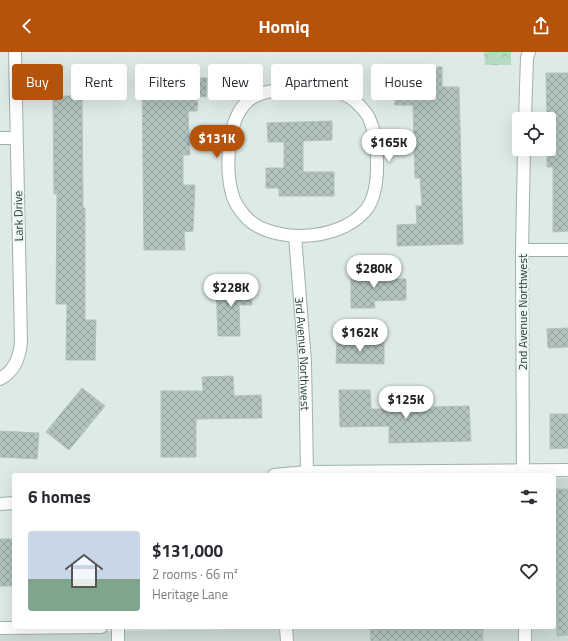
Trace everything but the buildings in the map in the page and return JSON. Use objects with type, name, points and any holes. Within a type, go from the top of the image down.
[{"type":"street","name":"Lark Drive","points":[[3,377],[17,361],[21,341],[15,52]]},
{"type":"street","points":[[525,112],[527,58],[529,52]]},
{"type":"street","points":[[320,88],[337,92],[355,101],[369,116],[375,136],[376,177],[373,194],[366,210],[355,221],[326,233],[295,236],[273,232],[256,226],[244,216],[233,198],[229,154],[232,131],[238,113],[250,100],[280,89],[320,88]]},
{"type":"street","points":[[0,138],[16,138]]},
{"type":"street","name":"2nd Avenue Northwest","points":[[522,473],[522,250],[524,156]]},
{"type":"street","name":"3rd Avenue Northwest","points":[[295,236],[305,362],[307,472]]},
{"type":"street","points":[[522,250],[568,250]]},
{"type":"street","points":[[296,473],[522,473],[568,470]]},
{"type":"street","points":[[0,504],[12,503]]},
{"type":"street","points":[[0,628],[12,628]]},
{"type":"street","points":[[118,629],[118,641]]},
{"type":"street","points":[[286,629],[287,641]]},
{"type":"street","points":[[525,629],[525,641]]},
{"type":"shaded area","points":[[556,478],[568,478],[568,641],[0,641],[0,633],[244,629],[556,629]]},
{"type":"green space","points":[[484,52],[511,52],[511,65],[485,65]]}]
